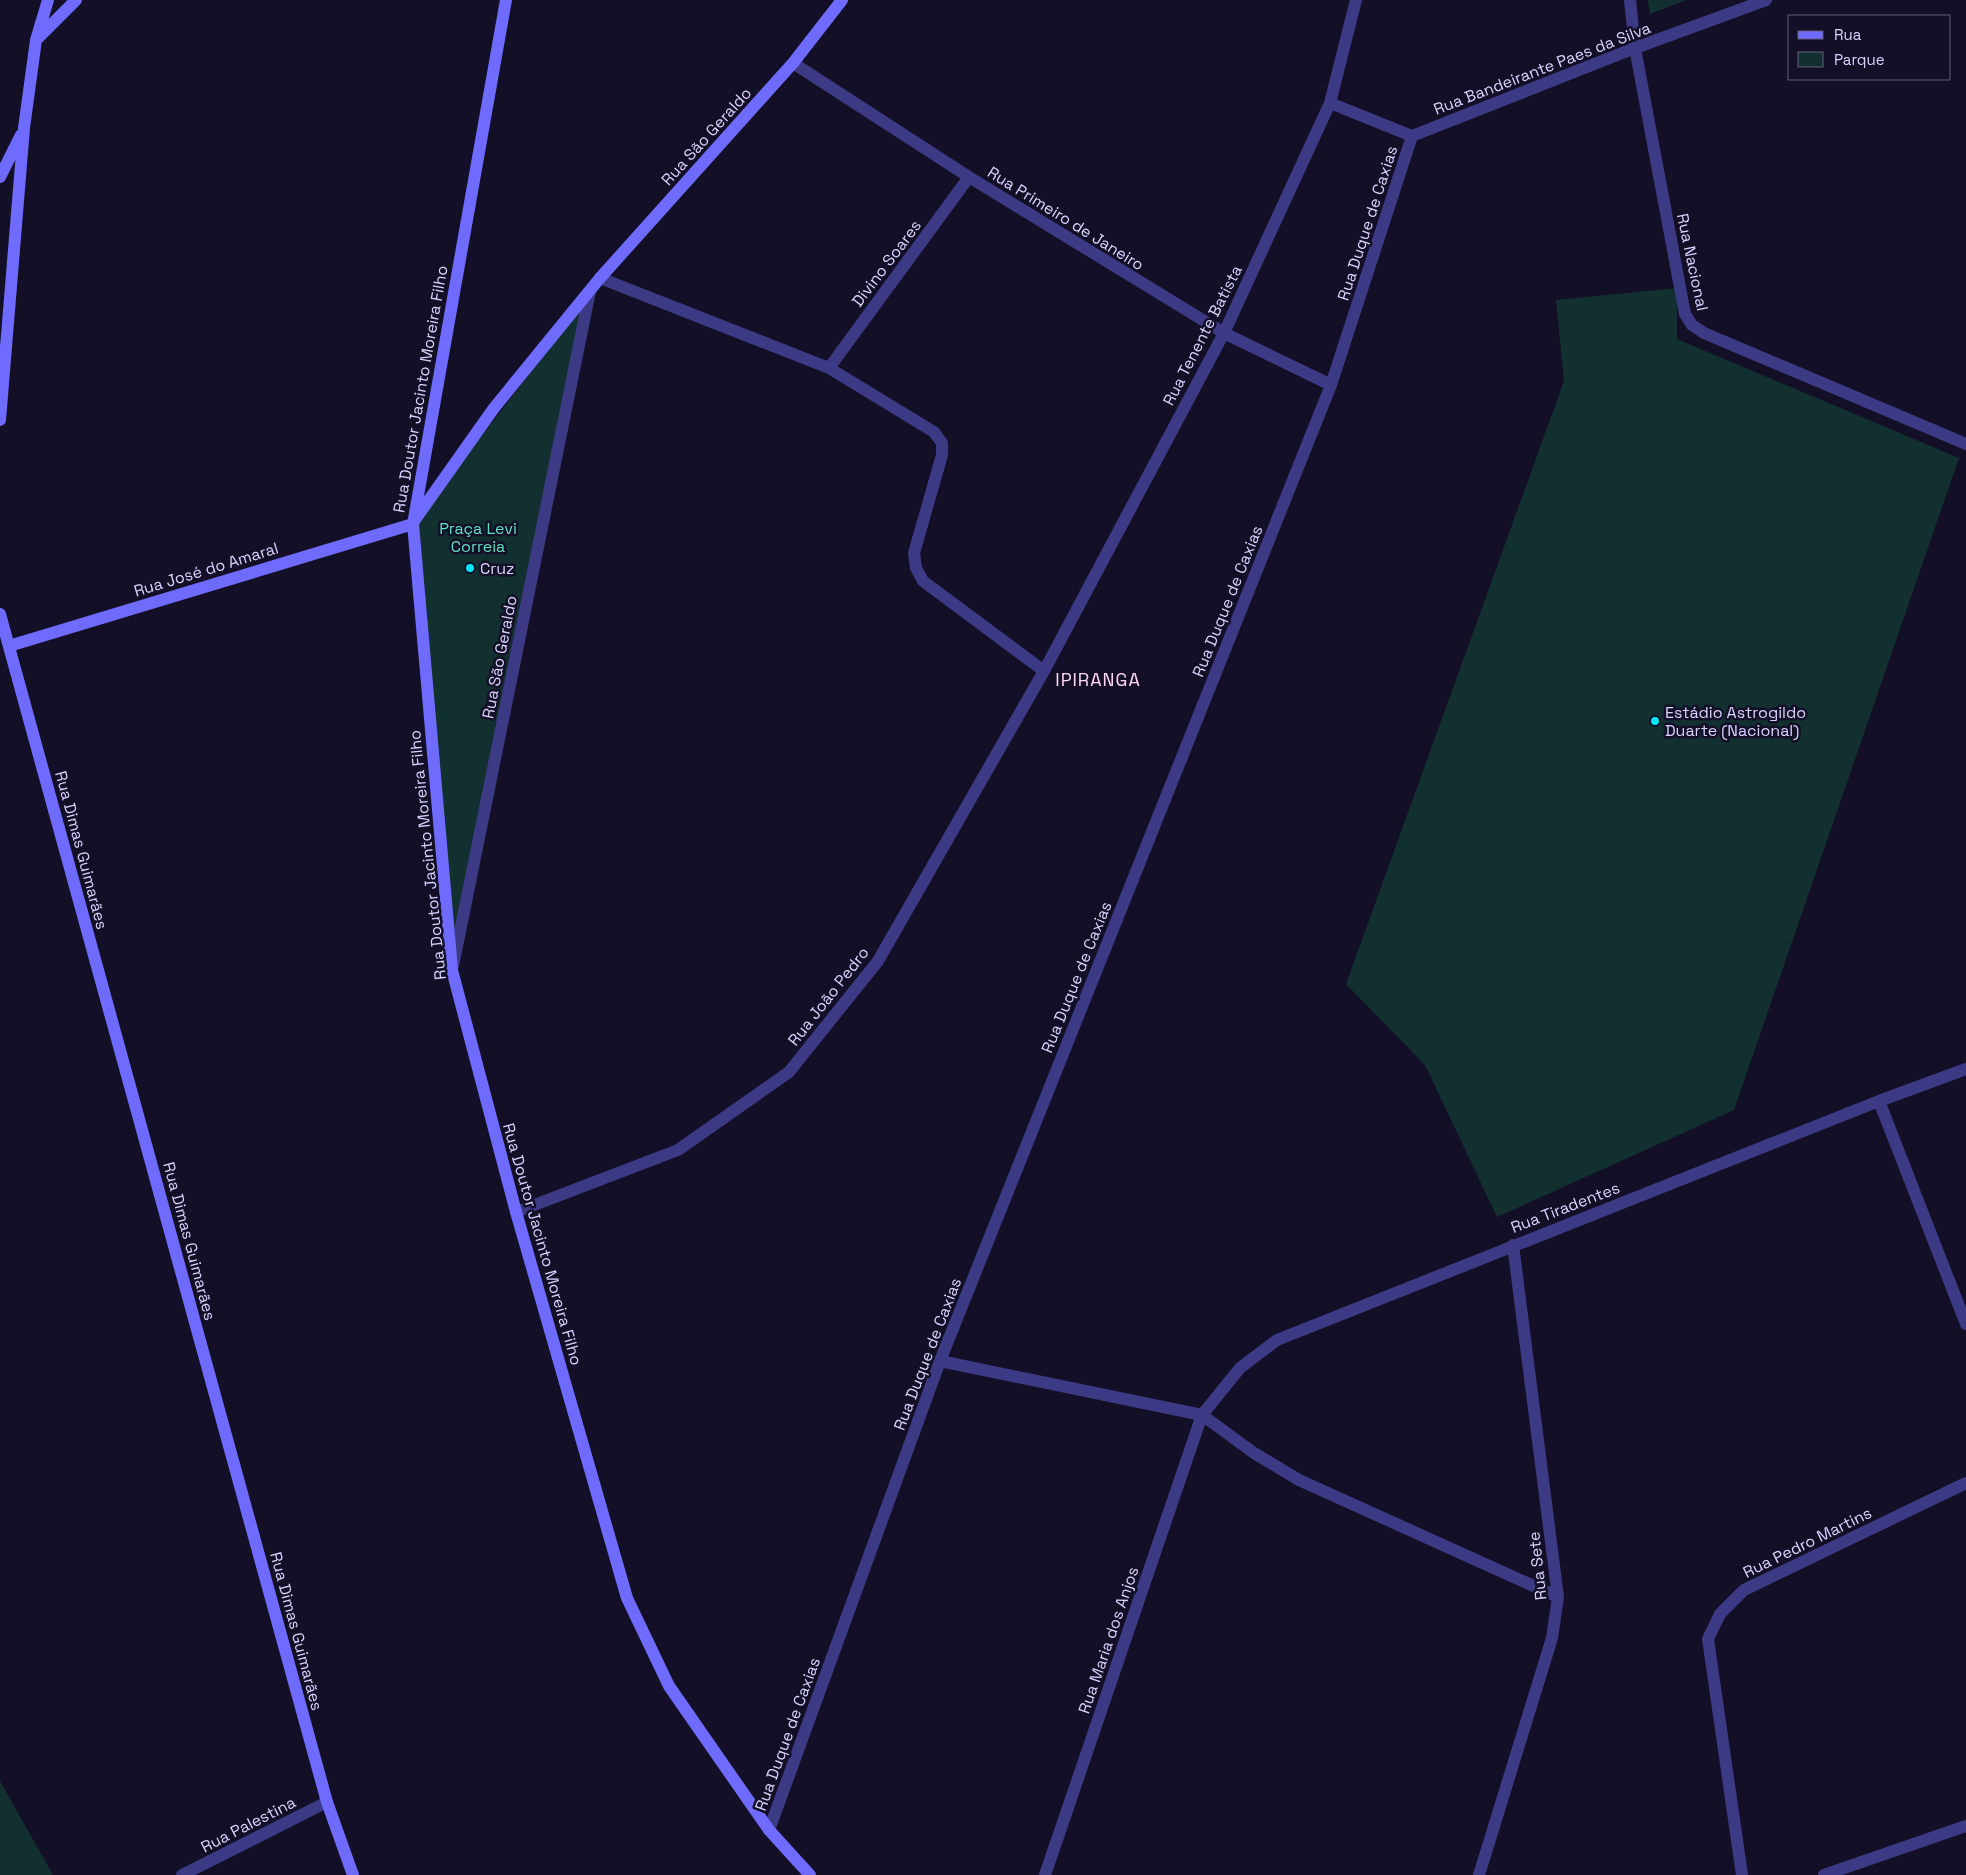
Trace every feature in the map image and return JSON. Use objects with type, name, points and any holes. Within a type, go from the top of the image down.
[{"type":"street","points":[[0,420],[2,359],[24,128],[36,40],[48,0]]},
{"type":"street","points":[[36,40],[76,0]]},
{"type":"street","name":"Rua Doutor Jacinto Moreira Filho","points":[[506,0],[412,524],[452,970],[516,1212],[627,1598],[669,1686],[769,1830],[810,1875]]},
{"type":"street","name":"Rua São Geraldo","points":[[412,524],[494,408],[600,278],[793,63],[842,0]]},
{"type":"street","name":"Rua Tenente Batista","points":[[1044,671],[1224,333],[1330,103],[1356,0]]},
{"type":"street","name":"Rua Nacional","points":[[1630,0],[1635,48],[1685,314],[1692,325],[1704,333],[1966,444]]},
{"type":"street","name":"Rua Bandeirante Paes da Silva","points":[[1412,136],[1635,48],[1766,0]]},
{"type":"street","name":"Rua Primeiro de Janeiro","points":[[793,63],[969,177],[1224,333],[1331,385]]},
{"type":"street","points":[[1330,103],[1412,136]]},
{"type":"street","points":[[0,177],[24,128]]},
{"type":"street","name":"Rua Duque de Caxias","points":[[769,1830],[940,1361],[1331,385],[1412,136]]},
{"type":"street","name":"Divino Soares","points":[[829,368],[969,177]]},
{"type":"street","points":[[600,278],[829,368],[934,432],[942,442],[942,455],[914,553],[916,568],[924,581],[1044,671]]},
{"type":"street","name":"Rua São Geraldo","points":[[452,970],[590,291]]},
{"type":"street","name":"Rua José do Amaral","points":[[9,646],[412,524]]},
{"type":"street","name":"Rua Dimas Guimarães","points":[[0,614],[327,1802],[353,1875]]},
{"type":"street","name":"Rua João Pedro","points":[[516,1212],[678,1150],[789,1072],[878,961],[1044,671]]},
{"type":"street","name":"Rua Tiradentes","points":[[1202,1415],[1240,1368],[1277,1340],[1879,1101],[1966,1069]]},
{"type":"street","points":[[1879,1101],[1966,1324]]},
{"type":"street","name":"Rua Sete","points":[[1479,1875],[1552,1638],[1558,1597],[1513,1245]]},
{"type":"street","points":[[940,1361],[1202,1415],[1254,1453],[1299,1480],[1558,1597]]},
{"type":"street","name":"Rua Maria dos Anjos","points":[[1044,1875],[1202,1415]]},
{"type":"street","name":"Rua Pedro Martins","points":[[1742,1875],[1708,1639],[1720,1614],[1744,1590],[1966,1483]]},
{"type":"street","name":"Rua Palestina","points":[[182,1875],[327,1802]]},
{"type":"street","points":[[1824,1875],[1966,1826]]},
{"type":"green space","points":[[1648,0],[1686,0],[1650,14]]},
{"type":"green space","name":"Estádio Astrogildo Duarte (Nacional)","points":[[1677,288],[1677,339],[1959,458],[1734,1110],[1497,1217],[1425,1065],[1346,984],[1564,381],[1556,300]]},
{"type":"green space","name":"Praça Levi Correia","points":[[584,304],[452,968],[417,519]]},
{"type":"green space","points":[[0,1781],[53,1875],[0,1875]]},
{"type":"place","name":"Cruz","points":[[470,568]]},
{"type":"place","name":"Estádio Astrogildo Duarte (Nacional)","points":[[1655,721]]},
{"type":"district","name":"IPIRANGA","points":[[1098,680]]}]
